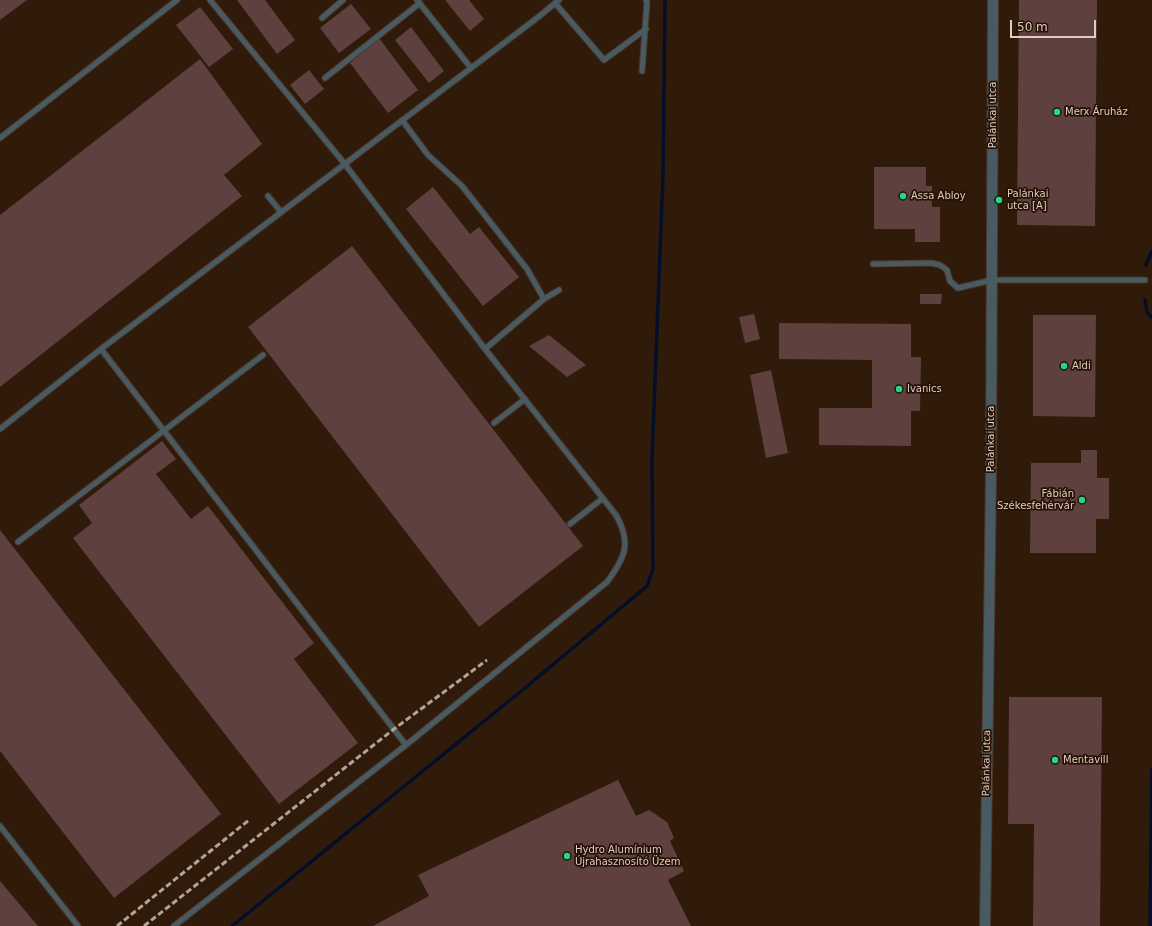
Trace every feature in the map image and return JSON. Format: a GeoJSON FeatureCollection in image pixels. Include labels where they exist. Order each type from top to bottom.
{"type":"FeatureCollection","features":[{"type":"Feature","properties":{"kind":"street","name":"Palánkai utca"},"geometry":{"type":"LineString","coordinates":[[984,926],[991,474],[993,0]]}},
{"type":"Feature","properties":{"kind":"lane"},"geometry":{"type":"LineString","coordinates":[[0,138],[177,0]]}},
{"type":"Feature","properties":{"kind":"lane"},"geometry":{"type":"LineString","coordinates":[[174,926],[406,745],[607,582],[621,562],[624,552],[625,533],[616,515],[485,349],[344,164],[210,0]]}},
{"type":"Feature","properties":{"kind":"lane"},"geometry":{"type":"LineString","coordinates":[[322,18],[343,0]]}},
{"type":"Feature","properties":{"kind":"lane"},"geometry":{"type":"LineString","coordinates":[[642,71],[647,1]]}},
{"type":"Feature","properties":{"kind":"lane"},"geometry":{"type":"LineString","coordinates":[[325,78],[418,2],[471,68]]}},
{"type":"Feature","properties":{"kind":"lane"},"geometry":{"type":"LineString","coordinates":[[0,429],[101,349],[557,2],[604,60],[646,29]]}},
{"type":"Feature","properties":{"kind":"lane"},"geometry":{"type":"LineString","coordinates":[[402,120],[428,155],[462,186],[527,270],[544,299]]}},
{"type":"Feature","properties":{"kind":"lane"},"geometry":{"type":"LineString","coordinates":[[268,196],[281,212]]}},
{"type":"Feature","properties":{"kind":"lane"},"geometry":{"type":"LineString","coordinates":[[873,264],[931,263],[940,265],[947,270],[950,281],[958,288],[992,280],[1145,280]]}},
{"type":"Feature","properties":{"kind":"lane"},"geometry":{"type":"LineString","coordinates":[[485,349],[544,299],[559,290]]}},
{"type":"Feature","properties":{"kind":"lane"},"geometry":{"type":"LineString","coordinates":[[101,349],[406,745]]}},
{"type":"Feature","properties":{"kind":"lane"},"geometry":{"type":"LineString","coordinates":[[18,542],[263,356]]}},
{"type":"Feature","properties":{"kind":"lane"},"geometry":{"type":"LineString","coordinates":[[494,423],[525,399]]}},
{"type":"Feature","properties":{"kind":"lane"},"geometry":{"type":"LineString","coordinates":[[570,524],[603,498]]}},
{"type":"Feature","properties":{"kind":"lane"},"geometry":{"type":"LineString","coordinates":[[0,826],[78,926]]}},
{"type":"Feature","properties":{"kind":"building"},"geometry":{"type":"Polygon","coordinates":[[[0,0],[27,0],[0,20],[0,0]]]}},
{"type":"Feature","properties":{"kind":"building"},"geometry":{"type":"Polygon","coordinates":[[[237,0],[265,0],[295,40],[277,54],[237,0]]]}},
{"type":"Feature","properties":{"kind":"building"},"geometry":{"type":"Polygon","coordinates":[[[445,0],[469,0],[484,19],[470,31],[445,0]]]}},
{"type":"Feature","properties":{"kind":"building","name":"Merx Áruház"},"geometry":{"type":"Polygon","coordinates":[[[1019,0],[1097,0],[1095,226],[1017,225],[1019,0]]]}},
{"type":"Feature","properties":{"kind":"building"},"geometry":{"type":"Polygon","coordinates":[[[351,4],[371,29],[339,53],[320,28],[351,4]]]}},
{"type":"Feature","properties":{"kind":"building"},"geometry":{"type":"Polygon","coordinates":[[[200,7],[233,49],[209,67],[176,25],[200,7]]]}},
{"type":"Feature","properties":{"kind":"building"},"geometry":{"type":"Polygon","coordinates":[[[411,27],[444,71],[429,83],[395,40],[411,27]]]}},
{"type":"Feature","properties":{"kind":"building"},"geometry":{"type":"Polygon","coordinates":[[[379,38],[418,90],[388,113],[350,63],[379,38]]]}},
{"type":"Feature","properties":{"kind":"building"},"geometry":{"type":"Polygon","coordinates":[[[200,59],[262,144],[224,175],[242,196],[0,387],[0,215],[200,59]]]}},
{"type":"Feature","properties":{"kind":"building"},"geometry":{"type":"Polygon","coordinates":[[[309,70],[324,89],[305,104],[290,85],[309,70]]]}},
{"type":"Feature","properties":{"kind":"building","name":"Assa Abloy"},"geometry":{"type":"Polygon","coordinates":[[[874,167],[926,167],[926,186],[932,186],[932,207],[940,207],[940,242],[915,242],[915,229],[874,229],[874,167]]]}},
{"type":"Feature","properties":{"kind":"building"},"geometry":{"type":"Polygon","coordinates":[[[433,187],[470,234],[479,227],[519,277],[483,306],[406,209],[433,187]]]}},
{"type":"Feature","properties":{"kind":"building"},"geometry":{"type":"Polygon","coordinates":[[[352,246],[583,546],[479,627],[248,327],[352,246]]]}},
{"type":"Feature","properties":{"kind":"building"},"geometry":{"type":"Polygon","coordinates":[[[920,294],[942,294],[941,304],[920,304],[920,294]]]}},
{"type":"Feature","properties":{"kind":"building"},"geometry":{"type":"Polygon","coordinates":[[[754,314],[760,339],[745,343],[739,317],[754,314]]]}},
{"type":"Feature","properties":{"kind":"building","name":"Aldi"},"geometry":{"type":"Polygon","coordinates":[[[1033,315],[1096,315],[1095,417],[1033,416],[1033,315]]]}},
{"type":"Feature","properties":{"kind":"building"},"geometry":{"type":"Polygon","coordinates":[[[779,323],[911,324],[911,357],[921,357],[920,411],[911,411],[911,446],[819,445],[819,408],[872,408],[872,360],[779,359],[779,323]]]}},
{"type":"Feature","properties":{"kind":"building"},"geometry":{"type":"Polygon","coordinates":[[[549,335],[586,365],[567,377],[529,346],[549,335]]]}},
{"type":"Feature","properties":{"kind":"building"},"geometry":{"type":"Polygon","coordinates":[[[771,370],[788,453],[766,458],[750,375],[771,370]]]}},
{"type":"Feature","properties":{"kind":"building"},"geometry":{"type":"Polygon","coordinates":[[[162,441],[176,459],[156,474],[191,519],[208,506],[314,643],[294,659],[358,743],[279,804],[73,538],[92,523],[79,505],[162,441]]]}},
{"type":"Feature","properties":{"kind":"building"},"geometry":{"type":"Polygon","coordinates":[[[1081,450],[1097,450],[1097,478],[1109,478],[1109,519],[1096,519],[1096,553],[1030,553],[1031,463],[1081,463],[1081,450]]]}},
{"type":"Feature","properties":{"kind":"building"},"geometry":{"type":"Polygon","coordinates":[[[0,530],[221,814],[114,898],[0,751],[0,530]]]}},
{"type":"Feature","properties":{"kind":"building","name":"Mentavill"},"geometry":{"type":"Polygon","coordinates":[[[1009,697],[1102,697],[1100,926],[1033,926],[1034,824],[1008,824],[1009,697]]]}},
{"type":"Feature","properties":{"kind":"building","name":"Hydro Alumínium Újrahasznosító Üzem"},"geometry":{"type":"Polygon","coordinates":[[[618,780],[636,816],[649,810],[667,822],[674,838],[670,841],[684,871],[668,880],[691,926],[373,926],[429,896],[418,875],[618,780]]]}},
{"type":"Feature","properties":{"kind":"building"},"geometry":{"type":"Polygon","coordinates":[[[0,881],[38,926],[0,926],[0,881]]]}},
{"type":"Feature","properties":{"kind":"waterway"},"geometry":{"type":"LineString","coordinates":[[232,926],[525,688],[647,586],[653,569],[652,459],[663,175],[665,0]]}},
{"type":"Feature","properties":{"kind":"waterway"},"geometry":{"type":"LineString","coordinates":[[1146,265],[1152,251]]}},
{"type":"Feature","properties":{"kind":"waterway"},"geometry":{"type":"LineString","coordinates":[[1145,300],[1147,312],[1152,318]]}},
{"type":"Feature","properties":{"kind":"waterway"},"geometry":{"type":"LineString","coordinates":[[1150,926],[1152,769]]}},
{"type":"Feature","properties":{"kind":"railway"},"geometry":{"type":"LineString","coordinates":[[144,926],[394,729],[487,660]]}},
{"type":"Feature","properties":{"kind":"railway"},"geometry":{"type":"LineString","coordinates":[[117,926],[249,820]]}},
{"type":"Feature","properties":{"kind":"place","name":"Merx Áruház"},"geometry":{"type":"Point","coordinates":[1057,112]}},
{"type":"Feature","properties":{"kind":"place","name":"Assa Abloy"},"geometry":{"type":"Point","coordinates":[903,196]}},
{"type":"Feature","properties":{"kind":"place","name":"Palánkai utca [A]"},"geometry":{"type":"Point","coordinates":[999,200]}},
{"type":"Feature","properties":{"kind":"place","name":"Aldi"},"geometry":{"type":"Point","coordinates":[1064,366]}},
{"type":"Feature","properties":{"kind":"place","name":"Ivanics"},"geometry":{"type":"Point","coordinates":[899,389]}},
{"type":"Feature","properties":{"kind":"place","name":"Fábián Székesfehérvár"},"geometry":{"type":"Point","coordinates":[1082,500]}},
{"type":"Feature","properties":{"kind":"place","name":"Mentavill"},"geometry":{"type":"Point","coordinates":[1055,760]}},
{"type":"Feature","properties":{"kind":"place","name":"Hydro Alumínium Újrahasznosító Üzem"},"geometry":{"type":"Point","coordinates":[567,856]}}]}
